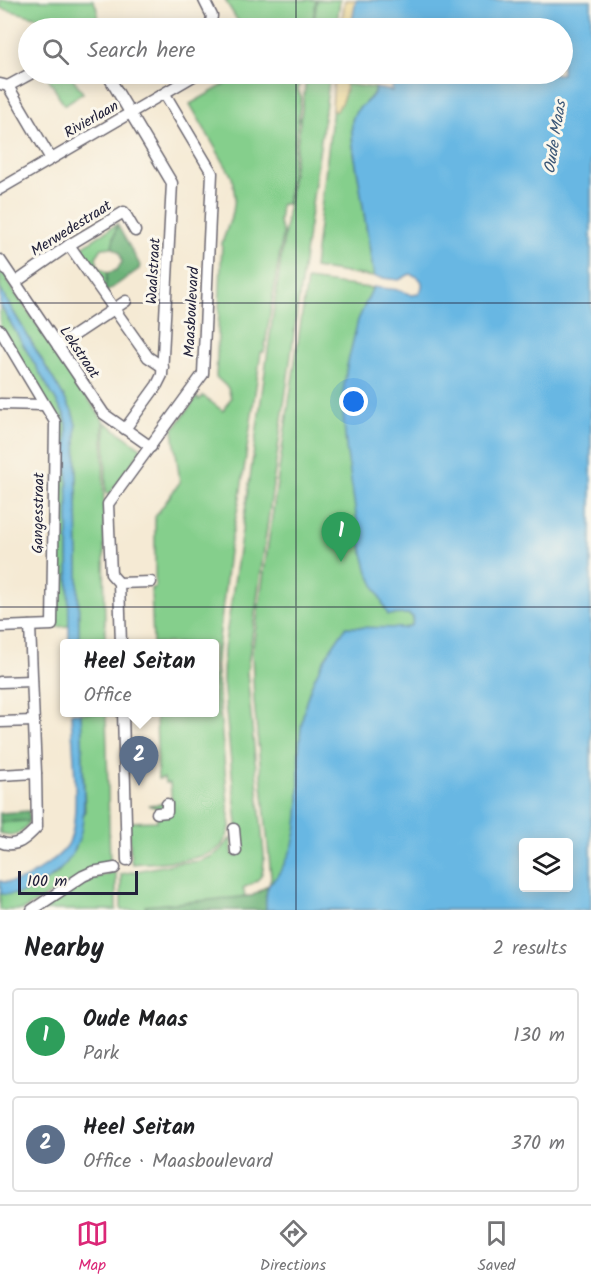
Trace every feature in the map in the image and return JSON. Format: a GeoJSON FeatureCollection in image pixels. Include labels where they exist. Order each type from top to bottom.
{"type":"FeatureCollection","features":[{"type":"Feature","properties":{"kind":"street"},"geometry":{"type":"LineString","coordinates":[[204,0],[211,13],[211,18]]}},
{"type":"Feature","properties":{"kind":"street"},"geometry":{"type":"LineString","coordinates":[[18,79],[4,85],[51,159]]}},
{"type":"Feature","properties":{"kind":"street","name":"Waalstraat"},"geometry":{"type":"LineString","coordinates":[[113,84],[172,183],[162,375],[125,429]]}},
{"type":"Feature","properties":{"kind":"street","name":"Rivierlaan"},"geometry":{"type":"LineString","coordinates":[[0,189],[181,84]]}},
{"type":"Feature","properties":{"kind":"street","name":"Maasboulevard"},"geometry":{"type":"LineString","coordinates":[[121,639],[119,583],[111,574],[108,504],[203,374],[212,173],[165,94]]}},
{"type":"Feature","properties":{"kind":"street","name":"Merwedestraat"},"geometry":{"type":"LineString","coordinates":[[16,282],[69,245],[124,212],[135,231]]}},
{"type":"Feature","properties":{"kind":"street"},"geometry":{"type":"LineString","coordinates":[[69,245],[148,357],[163,367]]}},
{"type":"Feature","properties":{"kind":"street","name":"Lekstraat"},"geometry":{"type":"LineString","coordinates":[[0,260],[104,414],[151,447]]}},
{"type":"Feature","properties":{"kind":"street"},"geometry":{"type":"LineString","coordinates":[[58,346],[126,301]]}},
{"type":"Feature","properties":{"kind":"street","name":"Gangesstraat"},"geometry":{"type":"LineString","coordinates":[[0,330],[55,422],[52,625],[30,626]]}},
{"type":"Feature","properties":{"kind":"street"},"geometry":{"type":"LineString","coordinates":[[0,404],[44,405]]}},
{"type":"Feature","properties":{"kind":"street"},"geometry":{"type":"LineString","coordinates":[[119,583],[151,582]]}},
{"type":"Feature","properties":{"kind":"street"},"geometry":{"type":"LineString","coordinates":[[0,627],[30,626],[37,827],[25,841],[8,845],[0,842]]}},
{"type":"Feature","properties":{"kind":"street"},"geometry":{"type":"LineString","coordinates":[[0,682],[32,681]]}},
{"type":"Feature","properties":{"kind":"street"},"geometry":{"type":"LineString","coordinates":[[123,717],[127,860]]}},
{"type":"Feature","properties":{"kind":"street"},"geometry":{"type":"LineString","coordinates":[[0,722],[34,721]]}},
{"type":"Feature","properties":{"kind":"street"},"geometry":{"type":"LineString","coordinates":[[0,775],[36,773]]}},
{"type":"Feature","properties":{"kind":"street"},"geometry":{"type":"LineString","coordinates":[[157,813],[167,812],[167,804]]}},
{"type":"Feature","properties":{"kind":"street"},"geometry":{"type":"LineString","coordinates":[[234,829],[236,851]]}},
{"type":"Feature","properties":{"kind":"street"},"geometry":{"type":"LineString","coordinates":[[32,910],[83,876],[115,868]]}},
{"type":"Feature","properties":{"kind":"green space"},"geometry":{"type":"Polygon","coordinates":[[[0,0],[93,0],[97,16],[96,18],[38,18],[0,8],[0,0]]]}},
{"type":"Feature","properties":{"kind":"green space"},"geometry":{"type":"Polygon","coordinates":[[[225,0],[316,0],[313,18],[236,18],[225,0]]]}},
{"type":"Feature","properties":{"kind":"green space"},"geometry":{"type":"Polygon","coordinates":[[[317,0],[340,0],[337,18],[314,18],[317,0]]]}},
{"type":"Feature","properties":{"kind":"green space"},"geometry":{"type":"Polygon","coordinates":[[[52,84],[77,84],[83,93],[64,105],[52,84]]]}},
{"type":"Feature","properties":{"kind":"green space"},"geometry":{"type":"Polygon","coordinates":[[[225,84],[299,84],[298,90],[301,97],[287,204],[281,204],[279,222],[283,233],[264,352],[261,352],[240,497],[229,551],[219,639],[153,639],[151,588],[155,588],[155,517],[180,482],[173,430],[197,397],[199,400],[203,396],[223,411],[231,398],[228,388],[216,377],[222,243],[233,212],[235,197],[232,177],[190,104],[225,84]]]}},
{"type":"Feature","properties":{"kind":"green space"},"geometry":{"type":"Polygon","coordinates":[[[306,84],[329,84],[247,672],[264,862],[258,880],[243,888],[245,896],[252,896],[269,885],[271,877],[254,701],[252,653],[307,280],[401,292],[404,296],[413,297],[419,910],[121,910],[121,874],[200,861],[222,849],[231,838],[233,856],[240,855],[223,681],[224,649],[306,84]]]}},
{"type":"Feature","properties":{"kind":"green space"},"geometry":{"type":"Polygon","coordinates":[[[336,84],[376,88],[371,97],[353,116],[352,121],[354,151],[374,277],[314,268],[336,84]]]}},
{"type":"Feature","properties":{"kind":"green space"},"geometry":{"type":"Polygon","coordinates":[[[117,224],[112,247],[102,248],[96,257],[98,267],[107,273],[105,293],[81,253],[81,248],[117,224]]]}},
{"type":"Feature","properties":{"kind":"green space"},"geometry":{"type":"Polygon","coordinates":[[[117,224],[140,265],[139,269],[105,293],[107,273],[117,270],[122,262],[120,253],[112,247],[117,224]]]}},
{"type":"Feature","properties":{"kind":"green space"},"geometry":{"type":"Polygon","coordinates":[[[0,266],[9,279],[7,281],[103,420],[105,639],[79,639],[76,425],[72,411],[0,289],[0,266]]]}},
{"type":"Feature","properties":{"kind":"green space"},"geometry":{"type":"Polygon","coordinates":[[[0,305],[62,410],[67,424],[69,626],[55,627],[58,423],[0,326],[0,305]]]}},
{"type":"Feature","properties":{"kind":"green space"},"geometry":{"type":"Polygon","coordinates":[[[105,422],[142,449],[109,495],[106,493],[105,422]]]}},
{"type":"Feature","properties":{"kind":"green space"},"geometry":{"type":"Polygon","coordinates":[[[219,701],[230,828],[221,846],[214,851],[192,858],[133,864],[129,822],[157,821],[157,808],[148,805],[172,803],[170,783],[165,783],[164,778],[158,779],[156,717],[219,717],[219,701]]]}},
{"type":"Feature","properties":{"kind":"green space"},"geometry":{"type":"Polygon","coordinates":[[[81,717],[106,717],[110,866],[50,894],[23,910],[0,910],[0,893],[34,888],[58,874],[85,811],[81,717]]]}},
{"type":"Feature","properties":{"kind":"green space"},"geometry":{"type":"Polygon","coordinates":[[[29,811],[29,821],[0,822],[0,813],[29,811]]]}},
{"type":"Feature","properties":{"kind":"green space"},"geometry":{"type":"Polygon","coordinates":[[[29,821],[21,832],[9,835],[0,833],[0,822],[29,821]]]}},
{"type":"Feature","properties":{"kind":"green space"},"geometry":{"type":"Polygon","coordinates":[[[114,872],[116,874],[116,910],[38,910],[83,883],[114,872]]]}},
{"type":"Feature","properties":{"kind":"green space"},"geometry":{"type":"Polygon","coordinates":[[[269,885],[266,910],[146,910],[145,906],[252,896],[269,885]]]}},
{"type":"Feature","properties":{"kind":"sand"},"geometry":{"type":"Polygon","coordinates":[[[345,0],[359,0],[354,18],[342,18],[345,0]]]}},
{"type":"Feature","properties":{"kind":"sand"},"geometry":{"type":"Polygon","coordinates":[[[333,84],[345,84],[344,97],[337,111],[332,111],[333,84]]]}},
{"type":"Feature","properties":{"kind":"water"},"geometry":{"type":"Polygon","coordinates":[[[356,0],[591,0],[591,910],[266,910],[268,887],[278,875],[294,841],[298,815],[299,753],[303,716],[311,686],[325,658],[346,627],[404,628],[412,625],[413,617],[408,614],[388,615],[368,572],[360,542],[346,447],[342,400],[358,320],[373,287],[399,290],[412,295],[419,294],[422,287],[420,279],[410,274],[399,280],[374,277],[354,151],[352,121],[353,116],[371,97],[376,88],[392,91],[393,84],[573,84],[573,18],[353,18],[356,0]]]}},
{"type":"Feature","properties":{"kind":"water"},"geometry":{"type":"Polygon","coordinates":[[[0,289],[72,411],[76,425],[79,639],[69,639],[67,424],[65,416],[0,305],[0,289]]]}},
{"type":"Feature","properties":{"kind":"water"},"geometry":{"type":"Polygon","coordinates":[[[71,717],[81,717],[84,805],[76,848],[58,872],[44,882],[23,892],[1,894],[0,881],[15,882],[25,878],[50,862],[67,846],[72,835],[74,820],[71,717]]]}},
{"type":"Feature","properties":{"kind":"place","name":"Oude Maas"},"geometry":{"type":"Point","coordinates":[341,562]}},
{"type":"Feature","properties":{"kind":"place","name":"Heel Seitan"},"geometry":{"type":"Point","coordinates":[139,786]}}]}
